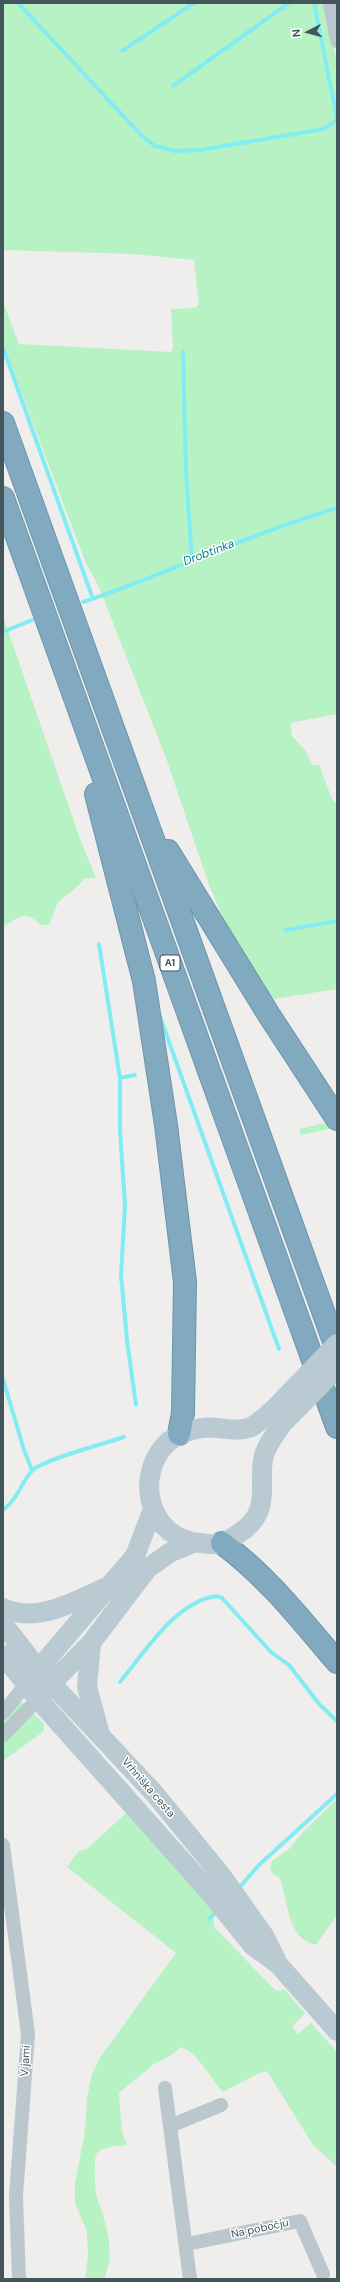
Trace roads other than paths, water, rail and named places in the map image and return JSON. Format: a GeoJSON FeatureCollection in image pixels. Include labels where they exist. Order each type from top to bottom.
{"type":"FeatureCollection","features":[{"type":"Feature","properties":{"kind":"highway","name":"A1"},"geometry":{"type":"LineString","coordinates":[[3,423],[337,1350]]}},
{"type":"Feature","properties":{"kind":"highway","name":"A1"},"geometry":{"type":"LineString","coordinates":[[3,498],[337,1427]]}},
{"type":"Feature","properties":{"kind":"highway"},"geometry":{"type":"LineString","coordinates":[[60,658],[144,981],[166,1125],[185,1282],[183,1413],[179,1434]]}},
{"type":"Feature","properties":{"kind":"highway"},"geometry":{"type":"LineString","coordinates":[[137,796],[196,899],[337,1119]]}},
{"type":"Feature","properties":{"kind":"highway"},"geometry":{"type":"LineString","coordinates":[[222,1543],[244,1559],[288,1605],[337,1662]]}},
{"type":"Feature","properties":{"kind":"main road"},"geometry":{"type":"LineString","coordinates":[[45,1676],[90,1643],[148,1568],[171,1552],[193,1543],[222,1543],[246,1528],[258,1512],[263,1493],[264,1456],[279,1415],[337,1344]]}},
{"type":"Feature","properties":{"kind":"main road"},"geometry":{"type":"LineString","coordinates":[[193,1543],[176,1536],[162,1524],[153,1509],[148,1492],[149,1475],[153,1464],[165,1444],[179,1434],[199,1429],[216,1428],[233,1430],[252,1426],[279,1415],[337,1368]]}},
{"type":"Feature","properties":{"kind":"main road"},"geometry":{"type":"LineString","coordinates":[[32,1691],[45,1676],[109,1587],[135,1556],[153,1509]]}},
{"type":"Feature","properties":{"kind":"main road"},"geometry":{"type":"LineString","coordinates":[[3,1608],[9,1611],[39,1613],[60,1608],[109,1587]]}},
{"type":"Feature","properties":{"kind":"main road","name":"Vrhniška cesta"},"geometry":{"type":"LineString","coordinates":[[3,1624],[45,1676],[100,1733],[154,1793],[222,1875],[247,1927]]}},
{"type":"Feature","properties":{"kind":"main road"},"geometry":{"type":"LineString","coordinates":[[90,1643],[87,1687],[100,1733]]}},
{"type":"Feature","properties":{"kind":"main road","name":"Vrhniška cesta"},"geometry":{"type":"LineString","coordinates":[[3,1655],[32,1691],[207,1889],[247,1927],[265,1937],[278,1964],[337,2031]]}},
{"type":"Feature","properties":{"kind":"street"},"geometry":{"type":"LineString","coordinates":[[330,3],[337,41]]}},
{"type":"Feature","properties":{"kind":"street"},"geometry":{"type":"LineString","coordinates":[[3,1713],[32,1691]]}},
{"type":"Feature","properties":{"kind":"street"},"geometry":{"type":"LineString","coordinates":[[3,1735],[32,1691]]}},
{"type":"Feature","properties":{"kind":"street","name":"V jami"},"geometry":{"type":"LineString","coordinates":[[3,1845],[28,2034],[16,2196],[19,2279]]}},
{"type":"Feature","properties":{"kind":"street"},"geometry":{"type":"LineString","coordinates":[[165,2088],[187,2244],[190,2279]]}},
{"type":"Feature","properties":{"kind":"street"},"geometry":{"type":"LineString","coordinates":[[170,2126],[221,2105]]}},
{"type":"Feature","properties":{"kind":"street","name":"Na pobočju"},"geometry":{"type":"LineString","coordinates":[[187,2244],[300,2221],[323,2274]]}},
{"type":"Feature","properties":{"kind":"waterway"},"geometry":{"type":"LineString","coordinates":[[18,3],[141,135],[155,146],[175,151],[200,150],[324,129],[337,120]]}},
{"type":"Feature","properties":{"kind":"waterway"},"geometry":{"type":"LineString","coordinates":[[122,51],[194,3]]}},
{"type":"Feature","properties":{"kind":"waterway"},"geometry":{"type":"LineString","coordinates":[[173,86],[289,3]]}},
{"type":"Feature","properties":{"kind":"waterway"},"geometry":{"type":"LineString","coordinates":[[314,3],[337,118]]}},
{"type":"Feature","properties":{"kind":"waterway"},"geometry":{"type":"LineString","coordinates":[[3,348],[93,599]]}},
{"type":"Feature","properties":{"kind":"waterway"},"geometry":{"type":"LineString","coordinates":[[183,351],[186,473],[192,561]]}},
{"type":"Feature","properties":{"kind":"waterway","name":"Drobtinka"},"geometry":{"type":"LineString","coordinates":[[83,602],[305,518],[337,508]]}},
{"type":"Feature","properties":{"kind":"waterway","name":"Drobtinka"},"geometry":{"type":"LineString","coordinates":[[3,632],[32,620]]}},
{"type":"Feature","properties":{"kind":"waterway"},"geometry":{"type":"LineString","coordinates":[[286,930],[337,921]]}},
{"type":"Feature","properties":{"kind":"waterway"},"geometry":{"type":"LineString","coordinates":[[99,944],[120,1078]]}},
{"type":"Feature","properties":{"kind":"waterway"},"geometry":{"type":"LineString","coordinates":[[159,1014],[279,1349]]}},
{"type":"Feature","properties":{"kind":"waterway"},"geometry":{"type":"LineString","coordinates":[[135,1075],[120,1078],[120,1130],[125,1206],[121,1275],[127,1340],[136,1405]]}},
{"type":"Feature","properties":{"kind":"waterway"},"geometry":{"type":"LineString","coordinates":[[3,1379],[24,1450],[32,1470]]}},
{"type":"Feature","properties":{"kind":"waterway"},"geometry":{"type":"LineString","coordinates":[[3,1510],[17,1495],[32,1471],[38,1467],[75,1452],[124,1437]]}},
{"type":"Feature","properties":{"kind":"waterway"},"geometry":{"type":"LineString","coordinates":[[120,1682],[151,1643],[175,1617],[188,1607],[202,1600],[217,1596],[222,1598],[271,1652],[289,1665],[320,1705],[337,1721]]}},
{"type":"Feature","properties":{"kind":"waterway"},"geometry":{"type":"LineString","coordinates":[[238,1889],[259,1865],[337,1794]]}},
{"type":"Feature","properties":{"kind":"waterway"},"geometry":{"type":"LineString","coordinates":[[209,1919],[218,1910]]}}]}
